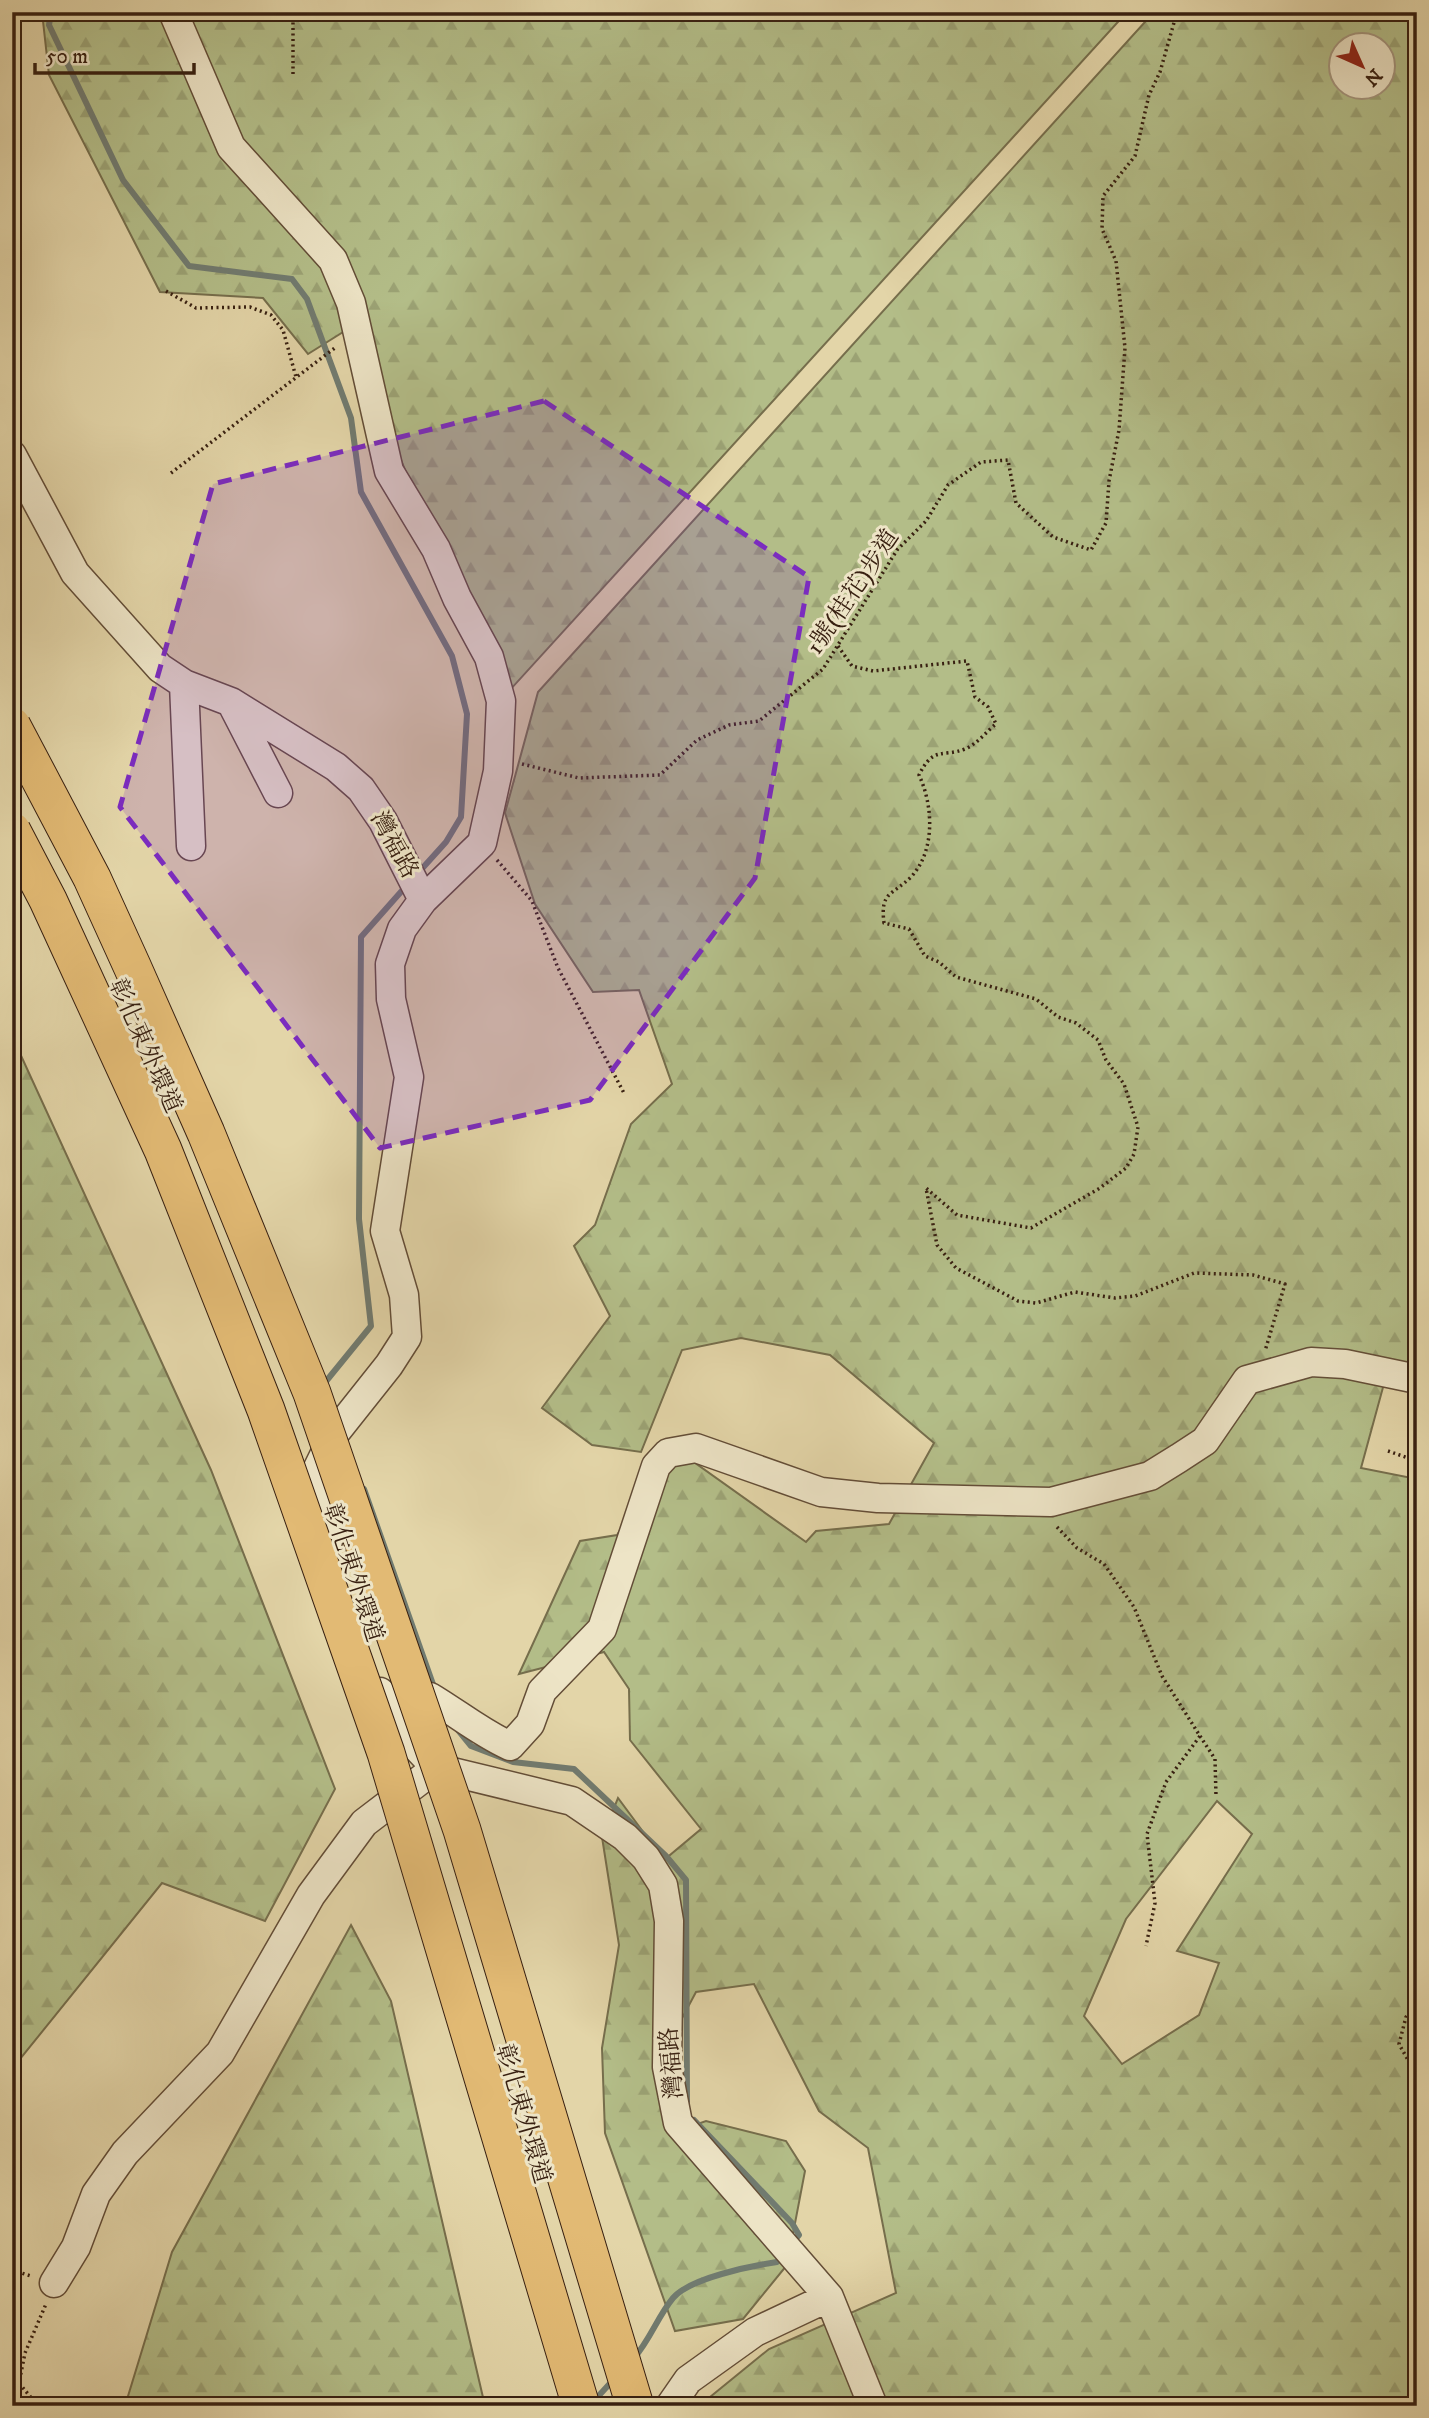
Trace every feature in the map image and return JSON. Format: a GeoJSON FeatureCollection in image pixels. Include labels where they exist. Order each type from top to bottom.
{"type":"FeatureCollection","features":[{"type":"Feature","properties":{"kind":"main road"},"geometry":{"type":"LineString","coordinates":[[12,726],[115,928],[206,1133],[312,1393],[462,1830],[635,2406]]}},
{"type":"Feature","properties":{"kind":"main road","name":"彰化東外環道"},"geometry":{"type":"LineString","coordinates":[[12,772],[114,975],[189,1142],[320,1474],[437,1824],[609,2406]]}},
{"type":"Feature","properties":{"kind":"main road","name":"彰化東外環道"},"geometry":{"type":"LineString","coordinates":[[12,831],[89,986],[163,1150],[266,1410],[386,1753],[581,2406]]}},
{"type":"Feature","properties":{"kind":"main road"},"geometry":{"type":"LineString","coordinates":[[12,881],[69,997],[145,1165],[248,1419],[394,1853],[557,2406]]}},
{"type":"Feature","properties":{"kind":"street"},"geometry":{"type":"LineString","coordinates":[[173,12],[231,147],[333,260],[351,303],[389,471],[436,548],[457,598],[489,657],[501,701],[496,754],[498,771],[482,843],[423,900]]}},
{"type":"Feature","properties":{"kind":"street","name":"灣福路"},"geometry":{"type":"LineString","coordinates":[[12,455],[75,573],[160,668],[184,684],[231,702],[336,767],[361,789],[383,821],[423,900],[402,929],[390,964],[391,999],[409,1077],[385,1231],[404,1295],[407,1337],[389,1366],[354,1407],[324,1451],[315,1474],[321,1518],[390,1719],[436,1768],[572,1801],[625,1837],[646,1858],[663,1885],[669,1921],[667,2067],[678,2123],[829,2297],[873,2406]]}},
{"type":"Feature","properties":{"kind":"street"},"geometry":{"type":"LineString","coordinates":[[184,684],[191,846]]}},
{"type":"Feature","properties":{"kind":"street"},"geometry":{"type":"LineString","coordinates":[[231,702],[278,793]]}},
{"type":"Feature","properties":{"kind":"street"},"geometry":{"type":"LineString","coordinates":[[408,1704],[430,1697],[461,1715],[484,1734],[510,1745],[530,1724],[542,1691],[602,1629],[656,1466],[668,1453],[696,1448],[821,1492],[878,1498],[1051,1502],[1150,1476],[1205,1441],[1247,1380],[1263,1378],[1287,1367],[1311,1362],[1345,1364],[1417,1378]]}},
{"type":"Feature","properties":{"kind":"street","name":"灣福路"},"geometry":{"type":"LineString","coordinates":[[354,1407],[328,1460],[330,1476],[408,1704],[436,1768]]}},
{"type":"Feature","properties":{"kind":"street"},"geometry":{"type":"LineString","coordinates":[[54,2283],[76,2247],[96,2194],[125,2153],[220,2053],[312,1895],[364,1824],[436,1768]]}},
{"type":"Feature","properties":{"kind":"street"},"geometry":{"type":"LineString","coordinates":[[670,2406],[688,2380],[755,2332],[829,2297]]}},
{"type":"Feature","properties":{"kind":"path"},"geometry":{"type":"LineString","coordinates":[[293,12],[293,74]]}},
{"type":"Feature","properties":{"kind":"path","name":"1號(桂花)步道"},"geometry":{"type":"LineString","coordinates":[[496,754],[579,778],[660,775],[697,740],[729,726],[759,722],[823,669],[897,550],[926,521],[948,485],[981,462],[1008,460],[1016,503],[1054,537],[1091,550],[1107,523],[1108,481],[1119,430],[1125,348],[1116,261],[1102,229],[1103,197],[1135,156],[1149,95],[1160,72],[1177,12]]}},
{"type":"Feature","properties":{"kind":"path"},"geometry":{"type":"LineString","coordinates":[[166,291],[196,308],[250,307],[271,315],[283,330],[296,377]]}},
{"type":"Feature","properties":{"kind":"path"},"geometry":{"type":"LineString","coordinates":[[171,473],[357,331]]}},
{"type":"Feature","properties":{"kind":"path"},"geometry":{"type":"LineString","coordinates":[[838,646],[852,666],[873,671],[967,661],[975,698],[988,707],[996,724],[966,749],[944,751],[926,761],[919,775],[927,793],[931,817],[927,841],[920,863],[911,877],[887,893],[882,909],[884,923],[909,929],[925,956],[939,962],[956,977],[1036,999],[1058,1017],[1076,1023],[1098,1040],[1106,1060],[1124,1084],[1138,1127],[1134,1154],[1126,1168],[1100,1188],[1031,1228],[957,1215],[926,1188],[937,1245],[956,1268],[1018,1301],[1036,1303],[1075,1292],[1115,1298],[1135,1296],[1194,1273],[1272,1278],[1285,1284],[1267,1339],[1263,1378]]}},
{"type":"Feature","properties":{"kind":"path"},"geometry":{"type":"LineString","coordinates":[[482,843],[533,901],[558,968],[625,1095]]}},
{"type":"Feature","properties":{"kind":"path"},"geometry":{"type":"LineString","coordinates":[[1388,1451],[1417,1461]]}},
{"type":"Feature","properties":{"kind":"path"},"geometry":{"type":"LineString","coordinates":[[1051,1502],[1053,1524],[1077,1548],[1104,1564],[1134,1607],[1162,1676],[1215,1759],[1216,1796]]}},
{"type":"Feature","properties":{"kind":"path"},"geometry":{"type":"LineString","coordinates":[[1146,1946],[1155,1903],[1147,1834],[1166,1782],[1200,1736]]}},
{"type":"Feature","properties":{"kind":"path"},"geometry":{"type":"LineString","coordinates":[[1417,2003],[1406,2017],[1399,2044],[1417,2076]]}},
{"type":"Feature","properties":{"kind":"path"},"geometry":{"type":"LineString","coordinates":[[38,2406],[19,2383],[25,2354],[54,2283]]}},
{"type":"Feature","properties":{"kind":"highlighted area"},"geometry":{"type":"Polygon","coordinates":[[[544,401],[809,577],[755,878],[590,1100],[380,1148],[120,807],[213,484],[544,401]]]}},
{"type":"Feature","properties":{"kind":"green space"},"geometry":{"type":"Polygon","coordinates":[[[42,12],[1127,12],[499,702],[348,329],[308,354],[263,298],[160,292],[49,75],[42,12]]]}},
{"type":"Feature","properties":{"kind":"green space"},"geometry":{"type":"Polygon","coordinates":[[[1154,12],[1417,12],[1417,1381],[1388,1369],[1361,1468],[1417,1479],[1417,2406],[699,2406],[769,2349],[896,2293],[868,2148],[819,2111],[754,1984],[696,1992],[655,2069],[669,2134],[706,2121],[786,2141],[805,2171],[787,2265],[743,2319],[675,2331],[605,2133],[602,2048],[619,1945],[602,1837],[618,1798],[664,1860],[701,1829],[630,1740],[629,1689],[604,1652],[519,1674],[580,1541],[617,1535],[674,1448],[806,1542],[816,1531],[889,1524],[934,1443],[830,1355],[741,1338],[682,1350],[641,1452],[592,1445],[542,1408],[610,1316],[574,1246],[595,1225],[631,1124],[672,1084],[639,990],[593,992],[535,904],[505,813],[538,692],[1154,12]],[[1217,1801],[1126,1919],[1084,2016],[1122,2064],[1199,2015],[1219,1963],[1177,1951],[1252,1834],[1217,1801]]]}},
{"type":"Feature","properties":{"kind":"green space"},"geometry":{"type":"Polygon","coordinates":[[[12,1036],[211,1470],[335,1789],[265,1921],[162,1883],[12,2069],[12,1036]]]}},
{"type":"Feature","properties":{"kind":"green space"},"geometry":{"type":"Polygon","coordinates":[[[351,1925],[391,2001],[485,2406],[125,2406],[172,2252],[351,1925]]]}},
{"type":"Feature","properties":{"kind":"waterway"},"geometry":{"type":"LineString","coordinates":[[51,12],[49,25],[123,180],[189,266],[292,279],[307,299],[351,418],[361,492],[452,656],[467,714],[461,817],[446,842],[419,872]]}},
{"type":"Feature","properties":{"kind":"waterway"},"geometry":{"type":"LineString","coordinates":[[323,1385],[371,1326],[359,1219],[361,937],[407,885]]}},
{"type":"Feature","properties":{"kind":"waterway"},"geometry":{"type":"LineString","coordinates":[[364,1489],[435,1690]]}},
{"type":"Feature","properties":{"kind":"waterway"},"geometry":{"type":"LineString","coordinates":[[458,1730],[471,1746],[513,1762],[574,1769],[666,1856],[686,1880],[687,2102]]}},
{"type":"Feature","properties":{"kind":"waterway"},"geometry":{"type":"LineString","coordinates":[[694,2120],[792,2223],[799,2235],[791,2244]]}},
{"type":"Feature","properties":{"kind":"waterway"},"geometry":{"type":"LineString","coordinates":[[634,2358],[668,2305],[681,2291],[722,2274],[777,2262],[782,2255]]}},
{"type":"Feature","properties":{"kind":"waterway"},"geometry":{"type":"LineString","coordinates":[[593,2402],[614,2379]]}}]}
